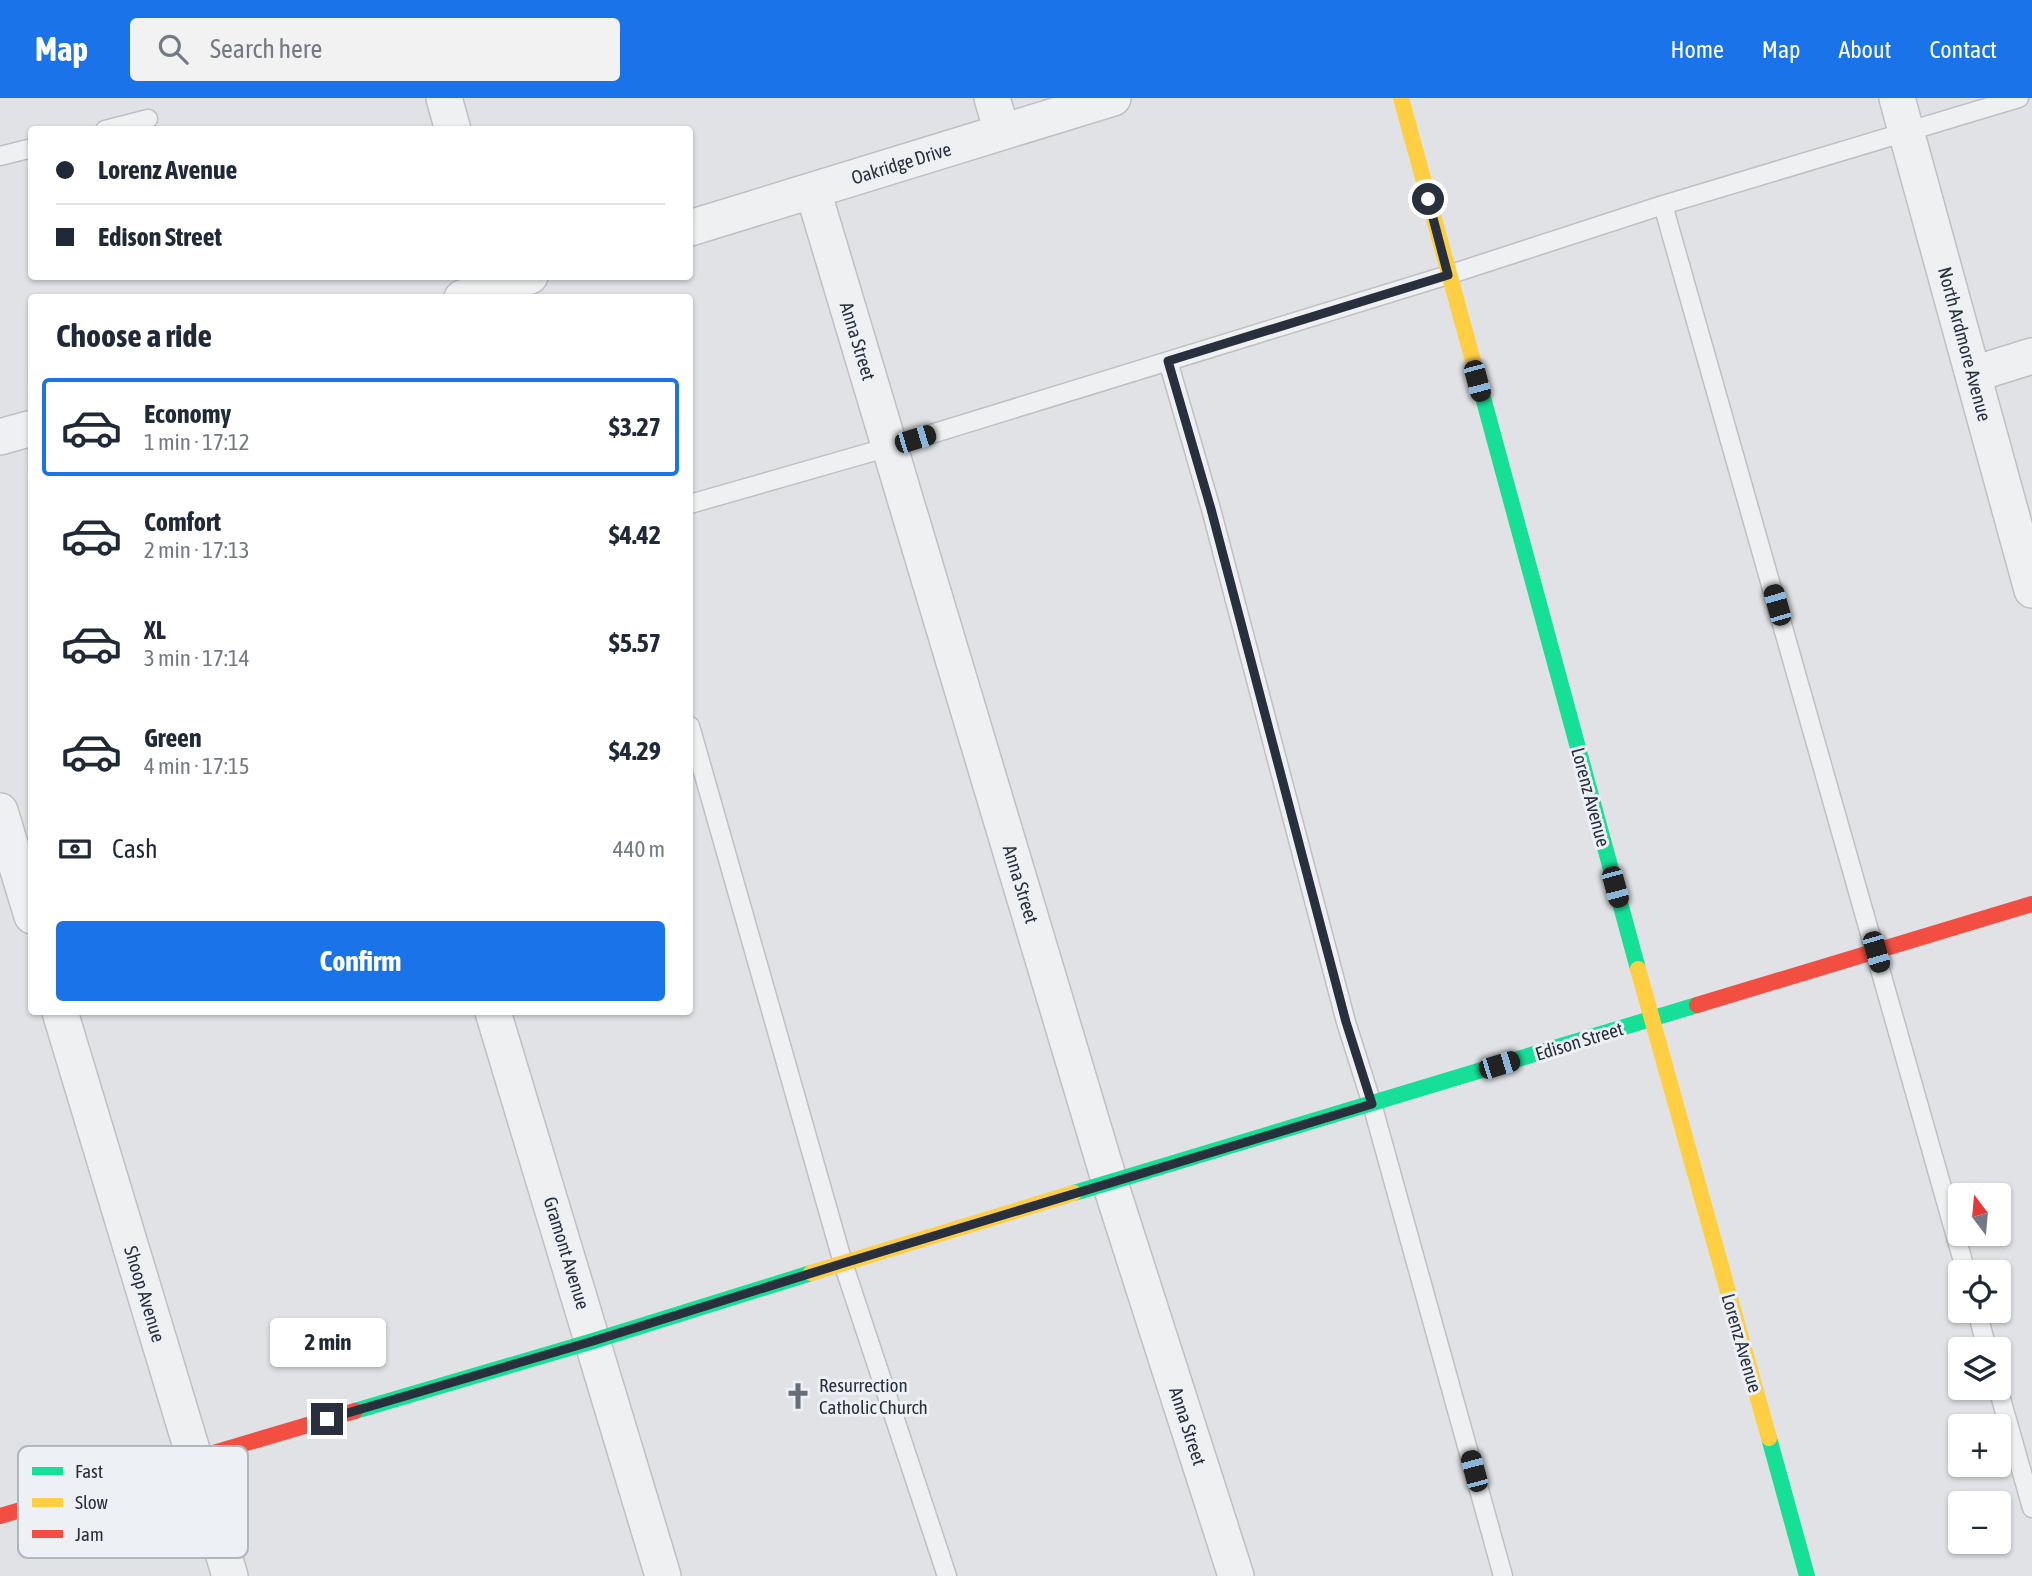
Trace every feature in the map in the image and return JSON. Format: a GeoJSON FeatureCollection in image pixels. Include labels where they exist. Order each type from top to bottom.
{"type":"FeatureCollection","features":[{"type":"Feature","properties":{"kind":"street"},"geometry":{"type":"LineString","coordinates":[[444,98],[452,126]]}},
{"type":"Feature","properties":{"kind":"street"},"geometry":{"type":"LineString","coordinates":[[992,98],[1002,132]]}},
{"type":"Feature","properties":{"kind":"street","name":"Oakridge Drive"},"geometry":{"type":"LineString","coordinates":[[693,227],[1113,98]]}},
{"type":"Feature","properties":{"kind":"street","name":"Lorenz Avenue"},"geometry":{"type":"LineString","coordinates":[[1401,98],[1807,1576]]}},
{"type":"Feature","properties":{"kind":"street","name":"North Ardmore Avenue"},"geometry":{"type":"LineString","coordinates":[[1897,98],[2032,590]]}},
{"type":"Feature","properties":{"kind":"street","name":"Anna Street"},"geometry":{"type":"LineString","coordinates":[[813,191],[1110,1183],[1236,1576]]}},
{"type":"Feature","properties":{"kind":"street"},"geometry":{"type":"LineString","coordinates":[[470,294],[496,281]]}},
{"type":"Feature","properties":{"kind":"street"},"geometry":{"type":"LineString","coordinates":[[1974,374],[2032,356]]}},
{"type":"Feature","properties":{"kind":"street"},"geometry":{"type":"LineString","coordinates":[[0,811],[28,903]]}},
{"type":"Feature","properties":{"kind":"street","name":"Edison Street"},"geometry":{"type":"LineString","coordinates":[[235,1446],[593,1341],[2032,904]]}},
{"type":"Feature","properties":{"kind":"street","name":"Shoop Avenue"},"geometry":{"type":"LineString","coordinates":[[61,1015],[190,1446]]}},
{"type":"Feature","properties":{"kind":"street","name":"Gramont Avenue"},"geometry":{"type":"LineString","coordinates":[[494,1015],[663,1576]]}},
{"type":"Feature","properties":{"kind":"street","name":"Edison Street"},"geometry":{"type":"LineString","coordinates":[[0,1516],[18,1511]]}},
{"type":"Feature","properties":{"kind":"street","name":"Shoop Avenue"},"geometry":{"type":"LineString","coordinates":[[225,1558],[230,1576]]}},
{"type":"Feature","properties":{"kind":"lane"},"geometry":{"type":"LineString","coordinates":[[693,503],[889,447],[1448,275],[1663,205],[2019,98]]}},
{"type":"Feature","properties":{"kind":"lane"},"geometry":{"type":"LineString","coordinates":[[121,126],[148,119]]}},
{"type":"Feature","properties":{"kind":"lane"},"geometry":{"type":"LineString","coordinates":[[0,156],[28,149]]}},
{"type":"Feature","properties":{"kind":"lane"},"geometry":{"type":"LineString","coordinates":[[1663,205],[1963,1260]]}},
{"type":"Feature","properties":{"kind":"lane"},"geometry":{"type":"LineString","coordinates":[[1168,361],[1215,523],[1346,1022],[1372,1104],[1503,1576]]}},
{"type":"Feature","properties":{"kind":"lane"},"geometry":{"type":"LineString","coordinates":[[693,736],[844,1263],[947,1576]]}},
{"type":"Feature","properties":{"kind":"lane"},"geometry":{"type":"LineString","coordinates":[[2001,1400],[2032,1508]]}},
{"type":"Feature","properties":{"kind":"traffic: fast"},"geometry":{"type":"LineString","coordinates":[[1481,390],[1638,969]]}},
{"type":"Feature","properties":{"kind":"traffic: fast"},"geometry":{"type":"LineString","coordinates":[[1074,1193],[1697,1005]]}},
{"type":"Feature","properties":{"kind":"traffic: fast"},"geometry":{"type":"LineString","coordinates":[[355,1411],[811,1273]]}},
{"type":"Feature","properties":{"kind":"traffic: fast"},"geometry":{"type":"LineString","coordinates":[[1769,1438],[1807,1576]]}},
{"type":"Feature","properties":{"kind":"traffic: slow"},"geometry":{"type":"LineString","coordinates":[[1401,98],[1481,390]]}},
{"type":"Feature","properties":{"kind":"traffic: slow"},"geometry":{"type":"LineString","coordinates":[[1638,969],[1769,1438]]}},
{"type":"Feature","properties":{"kind":"traffic: slow"},"geometry":{"type":"LineString","coordinates":[[811,1273],[1074,1193]]}},
{"type":"Feature","properties":{"kind":"traffic: jam"},"geometry":{"type":"LineString","coordinates":[[1697,1005],[2032,904]]}},
{"type":"Feature","properties":{"kind":"traffic: jam"},"geometry":{"type":"LineString","coordinates":[[237,1446],[355,1411]]}},
{"type":"Feature","properties":{"kind":"traffic: jam"},"geometry":{"type":"LineString","coordinates":[[0,1516],[18,1511]]}},
{"type":"Feature","properties":{"kind":"place","name":"Resurrection Catholic Church"},"geometry":{"type":"Point","coordinates":[798,1396]}},
{"type":"Feature","properties":{"kind":"route"},"geometry":{"type":"LineString","coordinates":[[327,1419],[1372,1104],[1346,1022],[1211,509],[1168,361],[1448,275],[1428,199]]}}]}
